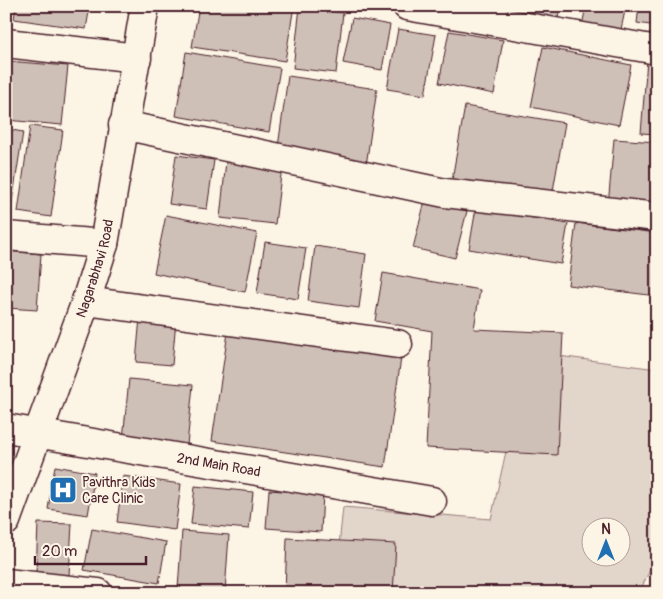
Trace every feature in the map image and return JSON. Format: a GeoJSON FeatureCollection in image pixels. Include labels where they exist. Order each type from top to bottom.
{"type":"FeatureCollection","features":[{"type":"Feature","properties":{"kind":"street","name":"Nagarabhavi Road"},"geometry":{"type":"LineString","coordinates":[[6,521],[86,301],[104,244],[145,6]]}},
{"type":"Feature","properties":{"kind":"street"},"geometry":{"type":"LineString","coordinates":[[408,6],[657,50]]}},
{"type":"Feature","properties":{"kind":"street"},"geometry":{"type":"LineString","coordinates":[[6,43],[137,58]]}},
{"type":"Feature","properties":{"kind":"street"},"geometry":{"type":"LineString","coordinates":[[123,125],[445,192],[657,217]]}},
{"type":"Feature","properties":{"kind":"street"},"geometry":{"type":"LineString","coordinates":[[6,236],[104,244]]}},
{"type":"Feature","properties":{"kind":"street"},"geometry":{"type":"LineString","coordinates":[[86,301],[398,344]]}},
{"type":"Feature","properties":{"kind":"street","name":"2nd Main Road"},"geometry":{"type":"LineString","coordinates":[[6,428],[432,501]]}},
{"type":"Feature","properties":{"kind":"street"},"geometry":{"type":"LineString","coordinates":[[6,583],[98,593]]}},
{"type":"Feature","properties":{"kind":"shaded area"},"geometry":{"type":"Polygon","coordinates":[[[528,352],[657,369],[657,555],[639,593],[334,593],[343,507],[491,519],[528,352]]]}},
{"type":"Feature","properties":{"kind":"building"},"geometry":{"type":"Polygon","coordinates":[[[16,6],[90,6],[86,29],[14,19],[16,6]]]}},
{"type":"Feature","properties":{"kind":"building"},"geometry":{"type":"Polygon","coordinates":[[[199,6],[294,6],[285,61],[192,47],[199,6]]]}},
{"type":"Feature","properties":{"kind":"building"},"geometry":{"type":"Polygon","coordinates":[[[513,6],[560,6],[557,25],[511,18],[513,6]]]}},
{"type":"Feature","properties":{"kind":"building"},"geometry":{"type":"Polygon","coordinates":[[[586,6],[626,6],[620,34],[582,26],[586,6]]]}},
{"type":"Feature","properties":{"kind":"building"},"geometry":{"type":"Polygon","coordinates":[[[639,6],[657,6],[657,26],[637,23],[639,6]]]}},
{"type":"Feature","properties":{"kind":"building"},"geometry":{"type":"Polygon","coordinates":[[[300,7],[343,13],[336,73],[293,68],[300,7]]]}},
{"type":"Feature","properties":{"kind":"building"},"geometry":{"type":"Polygon","coordinates":[[[352,18],[390,25],[382,70],[343,63],[352,18]]]}},
{"type":"Feature","properties":{"kind":"building"},"geometry":{"type":"Polygon","coordinates":[[[398,29],[436,35],[425,95],[387,89],[398,29]]]}},
{"type":"Feature","properties":{"kind":"building"},"geometry":{"type":"Polygon","coordinates":[[[449,31],[503,40],[494,94],[439,83],[449,31]]]}},
{"type":"Feature","properties":{"kind":"building"},"geometry":{"type":"Polygon","coordinates":[[[543,47],[631,65],[619,125],[531,107],[543,47]]]}},
{"type":"Feature","properties":{"kind":"building"},"geometry":{"type":"Polygon","coordinates":[[[186,52],[280,68],[269,132],[176,116],[186,52]]]}},
{"type":"Feature","properties":{"kind":"building"},"geometry":{"type":"Polygon","coordinates":[[[647,60],[657,61],[657,134],[641,133],[647,60]]]}},
{"type":"Feature","properties":{"kind":"building"},"geometry":{"type":"Polygon","coordinates":[[[6,61],[68,66],[62,125],[6,120],[6,61]]]}},
{"type":"Feature","properties":{"kind":"building"},"geometry":{"type":"Polygon","coordinates":[[[288,76],[377,89],[366,166],[277,154],[288,76]]]}},
{"type":"Feature","properties":{"kind":"building"},"geometry":{"type":"Polygon","coordinates":[[[465,106],[565,123],[551,202],[451,185],[465,106]]]}},
{"type":"Feature","properties":{"kind":"building"},"geometry":{"type":"Polygon","coordinates":[[[30,126],[63,130],[51,217],[18,212],[30,126]]]}},
{"type":"Feature","properties":{"kind":"building"},"geometry":{"type":"Polygon","coordinates":[[[6,129],[23,132],[11,209],[6,208],[6,129]]]}},
{"type":"Feature","properties":{"kind":"building"},"geometry":{"type":"Polygon","coordinates":[[[614,139],[657,142],[657,210],[608,206],[614,139]]]}},
{"type":"Feature","properties":{"kind":"building"},"geometry":{"type":"Polygon","coordinates":[[[176,155],[214,160],[207,209],[169,204],[176,155]]]}},
{"type":"Feature","properties":{"kind":"building"},"geometry":{"type":"Polygon","coordinates":[[[226,161],[282,167],[275,224],[220,218],[226,161]]]}},
{"type":"Feature","properties":{"kind":"building"},"geometry":{"type":"Polygon","coordinates":[[[425,201],[467,211],[455,258],[413,248],[425,201]]]}},
{"type":"Feature","properties":{"kind":"building"},"geometry":{"type":"Polygon","coordinates":[[[476,208],[568,224],[561,264],[469,249],[476,208]]]}},
{"type":"Feature","properties":{"kind":"building"},"geometry":{"type":"Polygon","coordinates":[[[166,215],[257,233],[245,292],[154,273],[166,215]]]}},
{"type":"Feature","properties":{"kind":"building"},"geometry":{"type":"Polygon","coordinates":[[[576,223],[657,233],[657,296],[568,285],[576,223]]]}},
{"type":"Feature","properties":{"kind":"building"},"geometry":{"type":"Polygon","coordinates":[[[265,242],[306,248],[298,299],[257,293],[265,242]]]}},
{"type":"Feature","properties":{"kind":"building"},"geometry":{"type":"Polygon","coordinates":[[[315,246],[366,254],[359,308],[308,301],[315,246]]]}},
{"type":"Feature","properties":{"kind":"building"},"geometry":{"type":"Polygon","coordinates":[[[6,251],[41,254],[37,310],[6,308],[6,251]]]}},
{"type":"Feature","properties":{"kind":"building"},"geometry":{"type":"Polygon","coordinates":[[[383,273],[480,290],[474,329],[563,333],[557,455],[426,448],[432,331],[375,321],[383,273]]]}},
{"type":"Feature","properties":{"kind":"building"},"geometry":{"type":"Polygon","coordinates":[[[140,317],[176,320],[172,365],[136,362],[140,317]]]}},
{"type":"Feature","properties":{"kind":"building"},"geometry":{"type":"Polygon","coordinates":[[[228,332],[401,358],[385,467],[212,441],[228,332]]]}},
{"type":"Feature","properties":{"kind":"building"},"geometry":{"type":"Polygon","coordinates":[[[129,379],[193,385],[187,445],[123,439],[129,379]]]}},
{"type":"Feature","properties":{"kind":"building"},"geometry":{"type":"Polygon","coordinates":[[[55,466],[95,473],[88,515],[48,509],[55,466]]]}},
{"type":"Feature","properties":{"kind":"building"},"geometry":{"type":"Polygon","coordinates":[[[123,476],[181,484],[175,530],[117,522],[123,476]]]}},
{"type":"Feature","properties":{"kind":"building"},"geometry":{"type":"Polygon","coordinates":[[[195,486],[253,492],[249,529],[191,524],[195,486]]]}},
{"type":"Feature","properties":{"kind":"building"},"geometry":{"type":"Polygon","coordinates":[[[269,490],[323,494],[321,532],[266,528],[269,490]]]}},
{"type":"Feature","properties":{"kind":"building"},"geometry":{"type":"Polygon","coordinates":[[[38,523],[72,524],[69,575],[36,573],[38,523]]]}},
{"type":"Feature","properties":{"kind":"building"},"geometry":{"type":"Polygon","coordinates":[[[92,529],[166,542],[159,583],[84,570],[92,529]]]}},
{"type":"Feature","properties":{"kind":"building"},"geometry":{"type":"Polygon","coordinates":[[[182,531],[229,535],[225,592],[178,589],[182,531]]]}},
{"type":"Feature","properties":{"kind":"building"},"geometry":{"type":"Polygon","coordinates":[[[287,538],[396,544],[393,593],[285,593],[287,538]]]}},
{"type":"Feature","properties":{"kind":"place","name":"Pavithra Kids Care Clinic"},"geometry":{"type":"Point","coordinates":[63,490]}}]}
